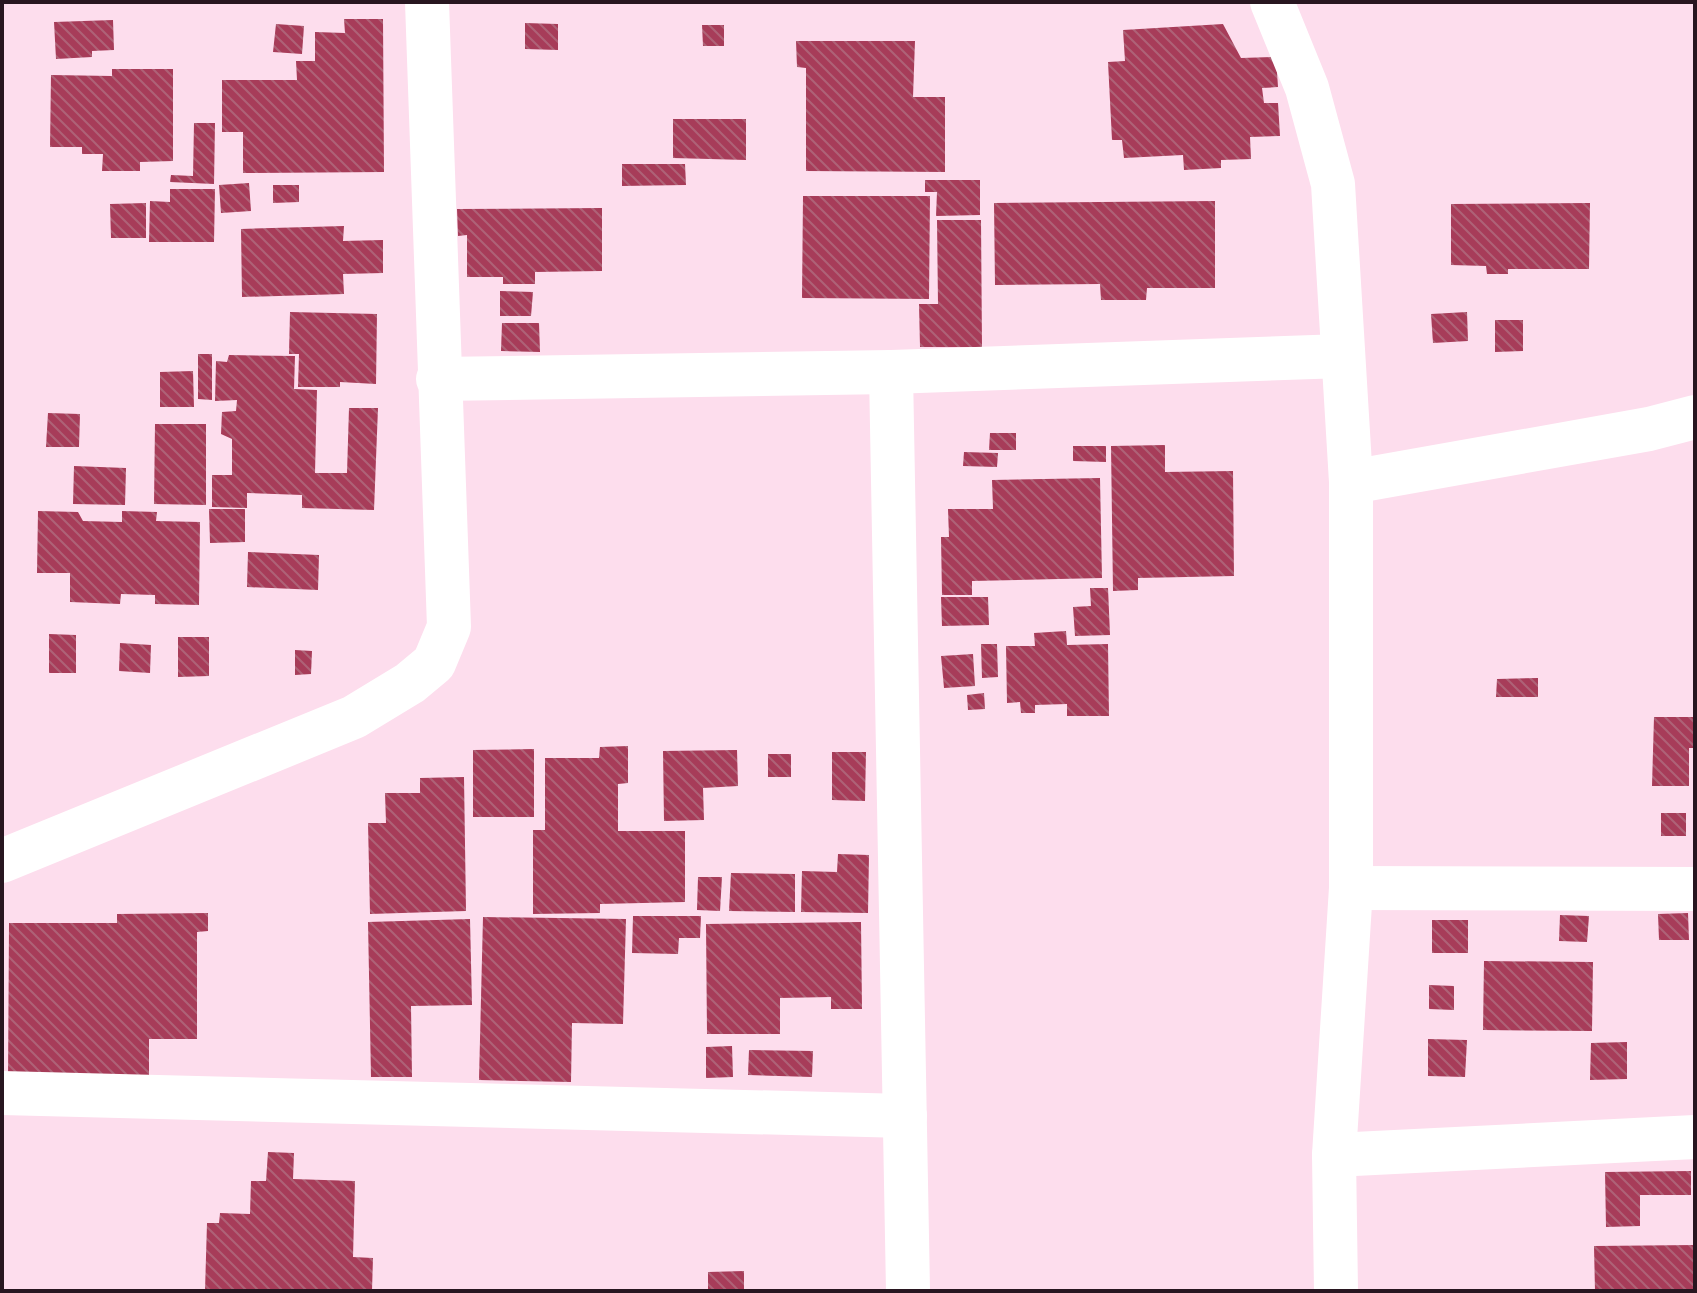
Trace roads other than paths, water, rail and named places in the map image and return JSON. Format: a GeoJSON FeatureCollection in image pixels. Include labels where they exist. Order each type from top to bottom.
{"type":"FeatureCollection","features":[{"type":"Feature","properties":{"kind":"street"},"geometry":{"type":"LineString","coordinates":[[2,861],[354,717],[410,683],[434,663],[449,627],[427,2]]}},
{"type":"Feature","properties":{"kind":"street"},"geometry":{"type":"LineString","coordinates":[[1272,2],[1307,88],[1333,184],[1351,482],[1351,888],[1334,1155],[1336,1291]]}},
{"type":"Feature","properties":{"kind":"street"},"geometry":{"type":"LineString","coordinates":[[438,379],[891,372],[1343,356]]}},
{"type":"Feature","properties":{"kind":"street"},"geometry":{"type":"LineString","coordinates":[[891,372],[908,1291]]}},
{"type":"Feature","properties":{"kind":"street"},"geometry":{"type":"LineString","coordinates":[[1351,482],[1649,429],[1695,417]]}},
{"type":"Feature","properties":{"kind":"street"},"geometry":{"type":"LineString","coordinates":[[1351,888],[1695,889]]}},
{"type":"Feature","properties":{"kind":"street"},"geometry":{"type":"LineString","coordinates":[[2,1093],[905,1116]]}},
{"type":"Feature","properties":{"kind":"street"},"geometry":{"type":"LineString","coordinates":[[1334,1155],[1695,1137]]}}]}
